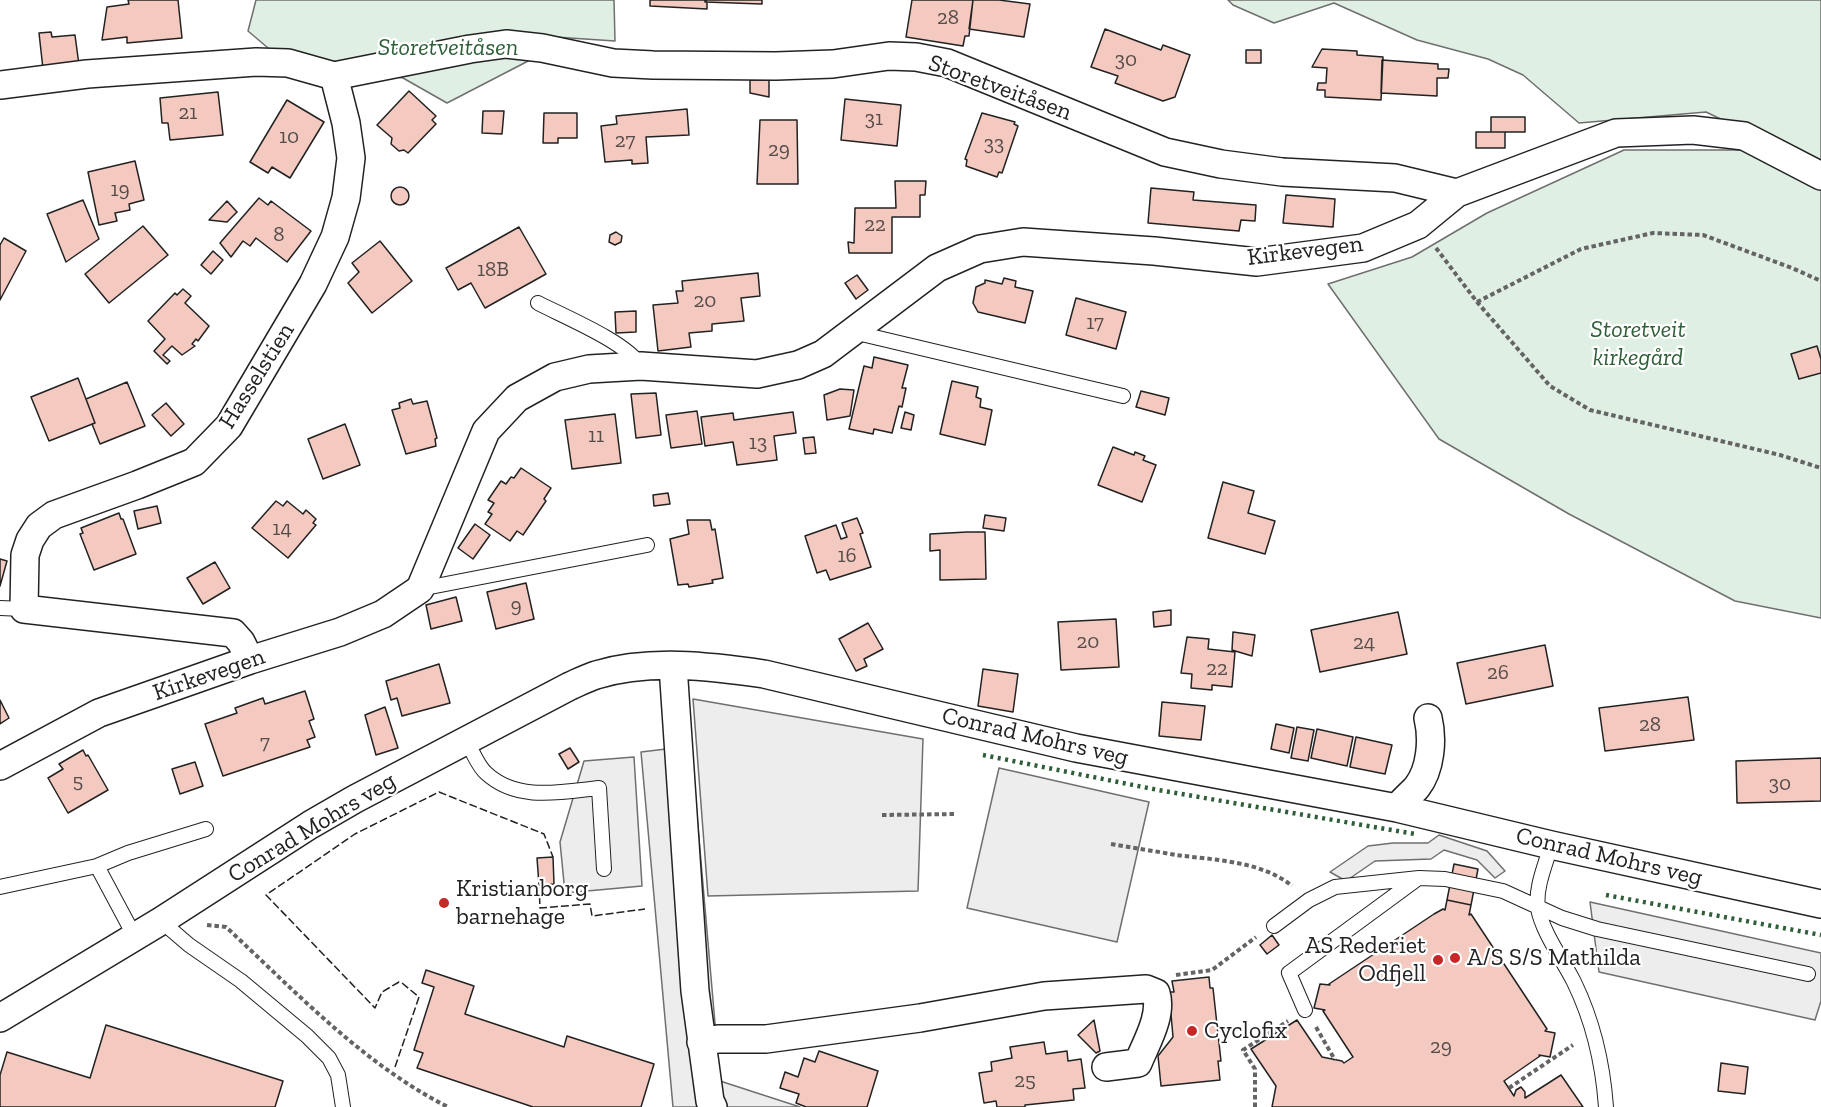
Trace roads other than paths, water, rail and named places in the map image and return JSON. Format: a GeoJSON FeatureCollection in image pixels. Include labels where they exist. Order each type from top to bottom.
{"type":"FeatureCollection","features":[{"type":"Feature","properties":{"kind":"street","name":"Storetveitåsen"},"geometry":{"type":"LineString","coordinates":[[0,85],[87,74],[256,62],[288,63],[334,76],[506,44],[542,48],[613,63],[653,65],[776,66],[833,64],[889,56],[916,57],[947,63],[1165,152],[1221,164],[1282,172],[1395,178],[1457,193]]}},
{"type":"Feature","properties":{"kind":"street","name":"Hasselstien"},"geometry":{"type":"LineString","coordinates":[[250,660],[241,642],[233,633],[12,608],[25,555],[30,540],[39,526],[54,515],[194,462],[229,426],[314,284],[335,237],[346,198],[351,158],[346,123],[334,76]]}},
{"type":"Feature","properties":{"kind":"street","name":"Kirkevegen"},"geometry":{"type":"LineString","coordinates":[[0,766],[99,713],[250,660],[340,632],[383,614],[420,589],[486,431],[517,398],[555,377],[589,369],[641,366],[758,374],[798,365],[823,354],[937,268],[980,249],[1023,242],[1154,251],[1257,262],[1363,248],[1418,225],[1457,193],[1616,133],[1693,130],[1744,136],[1821,176]]}},
{"type":"Feature","properties":{"kind":"street","name":"Conrad Mohrs veg"},"geometry":{"type":"LineString","coordinates":[[0,1018],[161,921],[310,825],[570,686],[595,675],[616,670],[673,666],[722,668],[764,674],[1076,748],[1397,808],[1551,845],[1821,904]]}},
{"type":"Feature","properties":{"kind":"street"},"geometry":{"type":"LineString","coordinates":[[673,666],[695,991],[710,1101],[713,1107]]}},
{"type":"Feature","properties":{"kind":"street"},"geometry":{"type":"LineString","coordinates":[[1397,808],[1418,786],[1428,762],[1431,731],[1428,718]]}},
{"type":"Feature","properties":{"kind":"street"},"geometry":{"type":"LineString","coordinates":[[701,1042],[718,1039],[766,1039],[1044,996],[1146,989],[1156,993],[1158,1001],[1156,1014],[1138,1063],[1106,1067]]}},
{"type":"Feature","properties":{"kind":"lane"},"geometry":{"type":"LineString","coordinates":[[538,303],[621,347],[641,366]]}},
{"type":"Feature","properties":{"kind":"lane"},"geometry":{"type":"LineString","coordinates":[[851,332],[1123,396]]}},
{"type":"Feature","properties":{"kind":"lane","name":"Kirkevegen"},"geometry":{"type":"LineString","coordinates":[[420,589],[647,545]]}},
{"type":"Feature","properties":{"kind":"lane"},"geometry":{"type":"LineString","coordinates":[[467,741],[484,772],[514,790],[541,794],[599,788],[604,869]]}},
{"type":"Feature","properties":{"kind":"lane"},"geometry":{"type":"LineString","coordinates":[[0,887],[97,866],[128,853],[206,829]]}},
{"type":"Feature","properties":{"kind":"lane"},"geometry":{"type":"LineString","coordinates":[[1551,845],[1540,884],[1538,906],[1543,923],[1575,984],[1593,1032],[1606,1107]]}},
{"type":"Feature","properties":{"kind":"lane"},"geometry":{"type":"LineString","coordinates":[[97,866],[135,937]]}},
{"type":"Feature","properties":{"kind":"lane"},"geometry":{"type":"LineString","coordinates":[[1305,1010],[1289,973],[1419,878]]}},
{"type":"Feature","properties":{"kind":"lane"},"geometry":{"type":"LineString","coordinates":[[1274,926],[1309,900],[1335,887],[1419,878],[1445,879],[1503,891],[1562,918],[1597,929],[1808,974]]}},
{"type":"Feature","properties":{"kind":"lane"},"geometry":{"type":"LineString","coordinates":[[161,921],[189,945],[241,981],[307,1036],[329,1058],[338,1075],[343,1107]]}},
{"type":"Feature","properties":{"kind":"place","name":"Kristianborg barnehage"},"geometry":{"type":"Point","coordinates":[444,903]}},
{"type":"Feature","properties":{"kind":"place","name":"A/S S/S Mathilda"},"geometry":{"type":"Point","coordinates":[1455,958]}},
{"type":"Feature","properties":{"kind":"place","name":"AS Rederiet Odfjell"},"geometry":{"type":"Point","coordinates":[1438,960]}},
{"type":"Feature","properties":{"kind":"place","name":"Cyclofix"},"geometry":{"type":"Point","coordinates":[1192,1031]}},
{"type":"Feature","properties":{"kind":"park label","name":"Storetveit kirkegård"},"geometry":{"type":"Point","coordinates":[1638,344]}}]}
